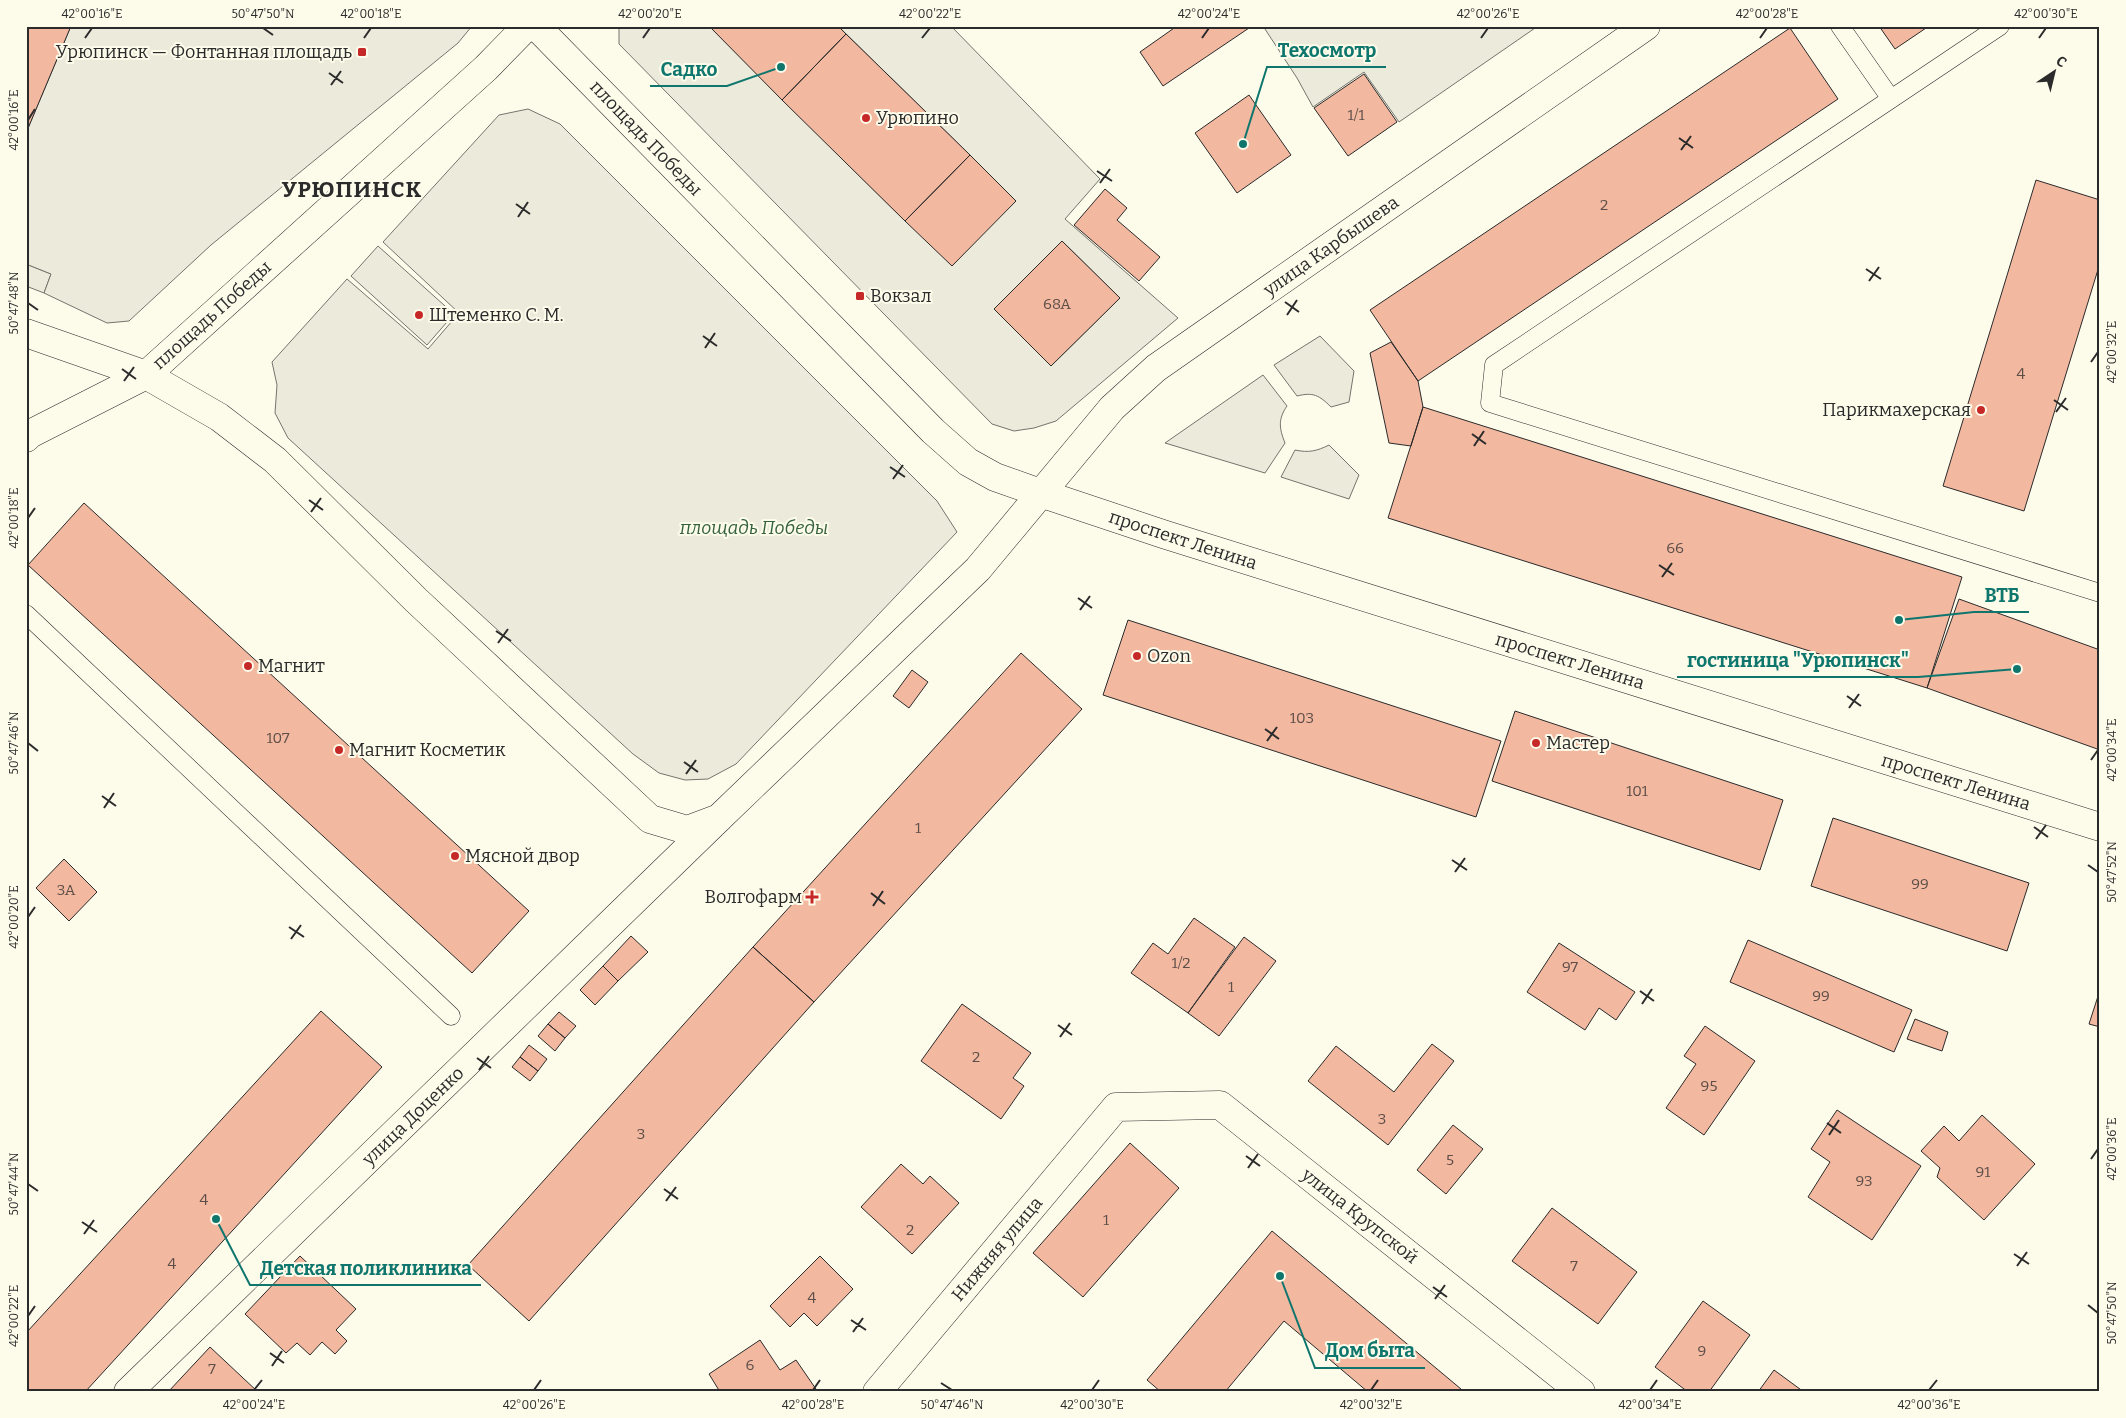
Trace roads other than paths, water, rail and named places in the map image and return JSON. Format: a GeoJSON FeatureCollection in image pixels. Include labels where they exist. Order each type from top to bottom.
{"type":"FeatureCollection","features":[{"type":"Feature","properties":{"kind":"main road","name":"площадь Победы"},"geometry":{"type":"LineString","coordinates":[[527,26],[486,68],[146,375],[219,417],[274,460],[416,600],[650,819],[687,830],[719,818],[978,569],[1040,493],[995,477],[968,462],[933,431],[536,26]]}},
{"type":"Feature","properties":{"kind":"main road","name":"улица Карбышева"},"geometry":{"type":"LineString","coordinates":[[1040,493],[1112,408],[1156,368],[1646,26]]}},
{"type":"Feature","properties":{"kind":"main road"},"geometry":{"type":"LineString","coordinates":[[26,333],[146,375]]}},
{"type":"Feature","properties":{"kind":"main road"},"geometry":{"type":"LineString","coordinates":[[26,438],[30,434],[146,375]]}},
{"type":"Feature","properties":{"kind":"main road","name":"проспект Ленина"},"geometry":{"type":"LineString","coordinates":[[1040,493],[2100,827]]}},
{"type":"Feature","properties":{"kind":"main road","name":"улица Доценко"},"geometry":{"type":"LineString","coordinates":[[128,1392],[719,818]]}},
{"type":"Feature","properties":{"kind":"main road","name":"улица Крупской"},"geometry":{"type":"LineString","coordinates":[[1116,1107],[1220,1105],[1581,1392]]}},
{"type":"Feature","properties":{"kind":"main road","name":"Нижняя улица"},"geometry":{"type":"LineString","coordinates":[[877,1392],[1116,1107]]}},
{"type":"Feature","properties":{"kind":"lane"},"geometry":{"type":"LineString","coordinates":[[1840,26],[1891,99]]}},
{"type":"Feature","properties":{"kind":"lane"},"geometry":{"type":"LineString","coordinates":[[2000,26],[1494,365],[1490,403],[2100,593]]}},
{"type":"Feature","properties":{"kind":"lane"},"geometry":{"type":"LineString","coordinates":[[26,614],[451,1016]]}},
{"type":"Feature","properties":{"kind":"place","name":"Урюпинск — Фонтанная площадь"},"geometry":{"type":"Point","coordinates":[362,52]}},
{"type":"Feature","properties":{"kind":"place","name":"Садко"},"geometry":{"type":"Point","coordinates":[781,67]}},
{"type":"Feature","properties":{"kind":"place","name":"Урюпино"},"geometry":{"type":"Point","coordinates":[866,118]}},
{"type":"Feature","properties":{"kind":"place","name":"Техосмотр"},"geometry":{"type":"Point","coordinates":[1243,144]}},
{"type":"Feature","properties":{"kind":"place","name":"Вокзал"},"geometry":{"type":"Point","coordinates":[860,296]}},
{"type":"Feature","properties":{"kind":"place","name":"Штеменко С. М."},"geometry":{"type":"Point","coordinates":[419,315]}},
{"type":"Feature","properties":{"kind":"place","name":"Парикмахерская"},"geometry":{"type":"Point","coordinates":[1981,410]}},
{"type":"Feature","properties":{"kind":"place","name":"ВТБ"},"geometry":{"type":"Point","coordinates":[1899,620]}},
{"type":"Feature","properties":{"kind":"place","name":"Ozon"},"geometry":{"type":"Point","coordinates":[1137,656]}},
{"type":"Feature","properties":{"kind":"place","name":"Магнит"},"geometry":{"type":"Point","coordinates":[248,666]}},
{"type":"Feature","properties":{"kind":"place","name":"гостиница \"Урюпинск\""},"geometry":{"type":"Point","coordinates":[2017,669]}},
{"type":"Feature","properties":{"kind":"place","name":"Мастер"},"geometry":{"type":"Point","coordinates":[1536,743]}},
{"type":"Feature","properties":{"kind":"place","name":"Магнит Косметик"},"geometry":{"type":"Point","coordinates":[339,750]}},
{"type":"Feature","properties":{"kind":"place","name":"Мясной двор"},"geometry":{"type":"Point","coordinates":[455,856]}},
{"type":"Feature","properties":{"kind":"place","name":"Волгофарм"},"geometry":{"type":"Point","coordinates":[812,897]}},
{"type":"Feature","properties":{"kind":"place","name":"Детская поликлиника"},"geometry":{"type":"Point","coordinates":[216,1219]}},
{"type":"Feature","properties":{"kind":"place","name":"Дом быта"},"geometry":{"type":"Point","coordinates":[1280,1276]}},
{"type":"Feature","properties":{"kind":"district","name":"УРЮПИНСК"},"geometry":{"type":"Point","coordinates":[352,189]}}]}
